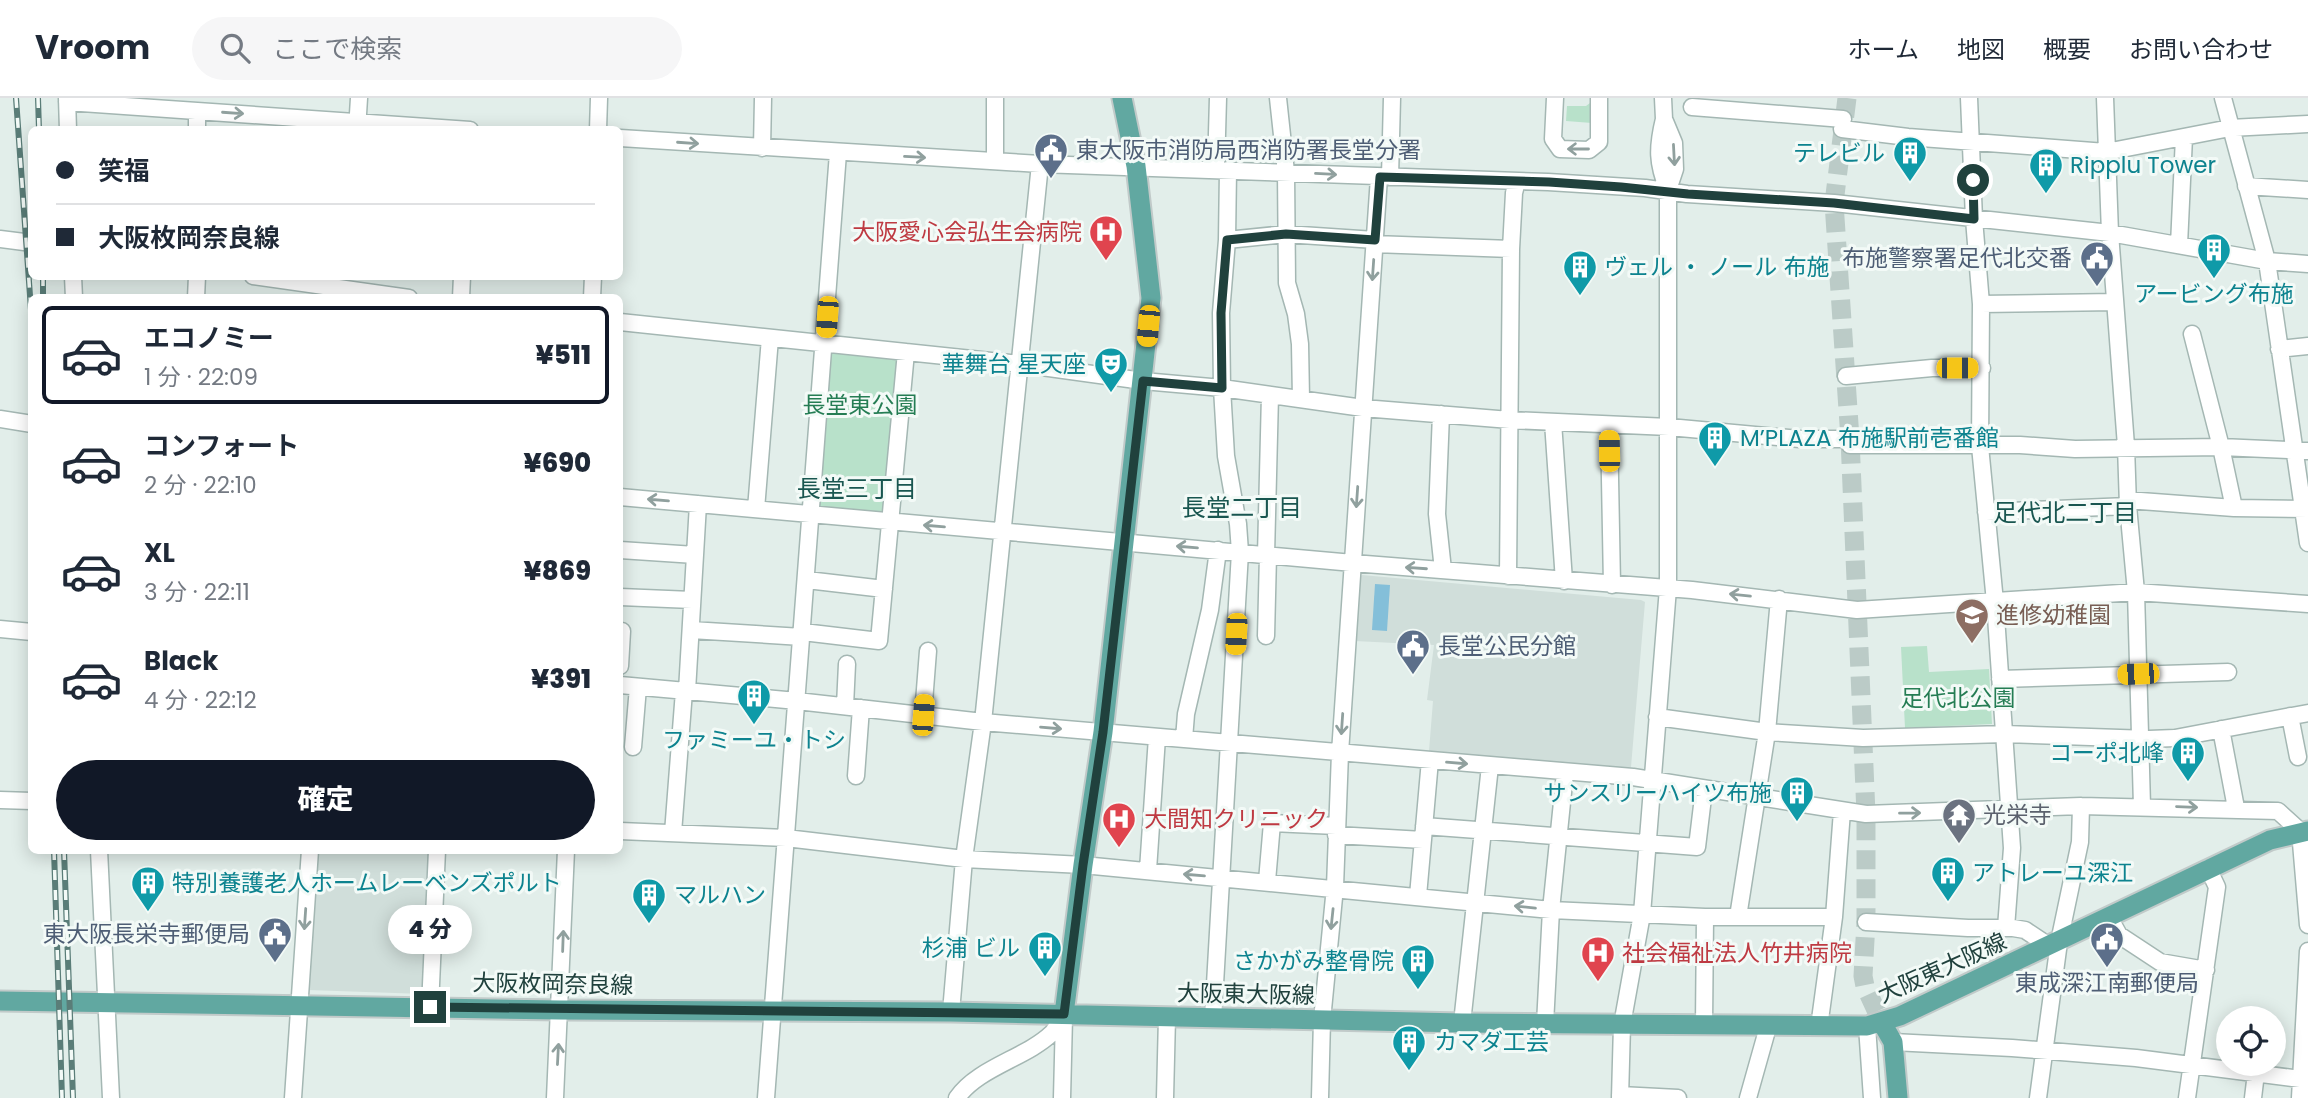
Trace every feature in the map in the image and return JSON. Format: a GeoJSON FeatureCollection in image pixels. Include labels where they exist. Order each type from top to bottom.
{"type":"FeatureCollection","features":[{"type":"Feature","properties":{"kind":"main road"},"geometry":{"type":"LineString","coordinates":[[1064,1014],[1103,732],[1151,298],[1136,166],[1122,98]]}},
{"type":"Feature","properties":{"kind":"main road","name":"大阪東大阪線"},"geometry":{"type":"LineString","coordinates":[[1064,1014],[1768,1027],[1875,1024],[2054,944],[2270,840],[2304,831]]}},
{"type":"Feature","properties":{"kind":"main road","name":"大阪枚岡奈良線"},"geometry":{"type":"LineString","coordinates":[[0,1001],[560,1010],[1064,1014]]}},
{"type":"Feature","properties":{"kind":"main road"},"geometry":{"type":"LineString","coordinates":[[1875,1024],[1893,1042],[1898,1098]]}},
{"type":"Feature","properties":{"kind":"street"},"geometry":{"type":"LineString","coordinates":[[357,125],[359,98]]}},
{"type":"Feature","properties":{"kind":"street"},"geometry":{"type":"LineString","coordinates":[[598,126],[599,98]]}},
{"type":"Feature","properties":{"kind":"street"},"geometry":{"type":"LineString","coordinates":[[762,148],[763,98]]}},
{"type":"Feature","properties":{"kind":"street"},"geometry":{"type":"LineString","coordinates":[[995,98],[995,161]]}},
{"type":"Feature","properties":{"kind":"street"},"geometry":{"type":"LineString","coordinates":[[1213,1018],[1240,552],[1226,456],[1222,388],[1221,313],[1227,240],[1218,98]]}},
{"type":"Feature","properties":{"kind":"street"},"geometry":{"type":"LineString","coordinates":[[1278,98],[1286,172],[1287,283],[1296,314],[1300,344],[1301,399]]}},
{"type":"Feature","properties":{"kind":"street"},"geometry":{"type":"LineString","coordinates":[[1320,1098],[1322,1020],[1335,887],[1340,752],[1363,408],[1375,242],[1385,177],[1392,98]]}},
{"type":"Feature","properties":{"kind":"street"},"geometry":{"type":"LineString","coordinates":[[1555,98],[1553,139],[1560,149],[1589,150],[1599,142],[1599,98]]}},
{"type":"Feature","properties":{"kind":"street"},"geometry":{"type":"LineString","coordinates":[[1663,98],[1664,119],[1674,143],[1675,169],[1668,190],[1668,588],[1642,914],[1622,1025],[1620,1096],[1678,1098]]}},
{"type":"Feature","properties":{"kind":"street"},"geometry":{"type":"LineString","coordinates":[[1969,98],[1981,304],[1980,446],[1995,602],[2012,848],[2006,928]]}},
{"type":"Feature","properties":{"kind":"street"},"geometry":{"type":"LineString","coordinates":[[2105,98],[2110,233],[2126,446],[2127,503],[2136,592],[2142,806]]}},
{"type":"Feature","properties":{"kind":"street"},"geometry":{"type":"LineString","coordinates":[[2223,98],[2267,261],[2279,349],[2301,451],[2308,543]]}},
{"type":"Feature","properties":{"kind":"street"},"geometry":{"type":"LineString","coordinates":[[68,126],[67,100],[380,126]]}},
{"type":"Feature","properties":{"kind":"street"},"geometry":{"type":"LineString","coordinates":[[1692,107],[1971,142],[2106,152],[2231,128],[2308,124]]}},
{"type":"Feature","properties":{"kind":"street"},"geometry":{"type":"LineString","coordinates":[[197,111],[197,126]]}},
{"type":"Feature","properties":{"kind":"street"},"geometry":{"type":"LineString","coordinates":[[2179,245],[2184,137]]}},
{"type":"Feature","properties":{"kind":"street"},"geometry":{"type":"LineString","coordinates":[[623,138],[1040,164],[1517,181],[1668,190],[1688,194],[1834,203],[2110,233],[2267,261],[2308,264]]}},
{"type":"Feature","properties":{"kind":"street"},"geometry":{"type":"LineString","coordinates":[[766,1098],[838,153]]}},
{"type":"Feature","properties":{"kind":"street"},"geometry":{"type":"LineString","coordinates":[[951,1012],[964,859],[984,722],[1040,164]]}},
{"type":"Feature","properties":{"kind":"street"},"geometry":{"type":"LineString","coordinates":[[1508,576],[1511,249],[1517,181]]}},
{"type":"Feature","properties":{"kind":"street"},"geometry":{"type":"LineString","coordinates":[[2246,186],[2308,190]]}},
{"type":"Feature","properties":{"kind":"street"},"geometry":{"type":"LineString","coordinates":[[1227,240],[1286,234],[1511,249]]}},
{"type":"Feature","properties":{"kind":"street"},"geometry":{"type":"LineString","coordinates":[[0,239],[28,242]]}},
{"type":"Feature","properties":{"kind":"street"},"geometry":{"type":"LineString","coordinates":[[276,294],[278,280],[384,294]]}},
{"type":"Feature","properties":{"kind":"street"},"geometry":{"type":"LineString","coordinates":[[1981,304],[2115,302]]}},
{"type":"Feature","properties":{"kind":"street"},"geometry":{"type":"LineString","coordinates":[[623,322],[1020,364],[1363,408],[1510,420],[1670,427],[1850,442],[2020,445],[2075,449],[2126,446],[2301,451]]}},
{"type":"Feature","properties":{"kind":"street"},"geometry":{"type":"LineString","coordinates":[[2192,334],[2234,508]]}},
{"type":"Feature","properties":{"kind":"street"},"geometry":{"type":"LineString","coordinates":[[756,509],[770,338]]}},
{"type":"Feature","properties":{"kind":"street"},"geometry":{"type":"LineString","coordinates":[[2279,349],[2308,346]]}},
{"type":"Feature","properties":{"kind":"street"},"geometry":{"type":"LineString","coordinates":[[691,630],[802,634],[879,641],[906,352]]}},
{"type":"Feature","properties":{"kind":"street"},"geometry":{"type":"LineString","coordinates":[[1846,376],[1932,368],[1982,368]]}},
{"type":"Feature","properties":{"kind":"street"},"geometry":{"type":"LineString","coordinates":[[1266,636],[1270,395]]}},
{"type":"Feature","properties":{"kind":"street"},"geometry":{"type":"LineString","coordinates":[[1441,414],[1437,514],[1443,570]]}},
{"type":"Feature","properties":{"kind":"street"},"geometry":{"type":"LineString","coordinates":[[0,419],[28,423]]}},
{"type":"Feature","properties":{"kind":"street"},"geometry":{"type":"LineString","coordinates":[[1553,422],[1564,581]]}},
{"type":"Feature","properties":{"kind":"street"},"geometry":{"type":"LineString","coordinates":[[1609,425],[1612,585]]}},
{"type":"Feature","properties":{"kind":"street"},"geometry":{"type":"LineString","coordinates":[[623,497],[1353,564],[1668,588],[1857,610],[2136,592],[2308,604]]}},
{"type":"Feature","properties":{"kind":"street"},"geometry":{"type":"LineString","coordinates":[[1986,512],[2127,503],[2305,509]]}},
{"type":"Feature","properties":{"kind":"street"},"geometry":{"type":"LineString","coordinates":[[673,833],[691,630],[698,504]]}},
{"type":"Feature","properties":{"kind":"street"},"geometry":{"type":"LineString","coordinates":[[623,550],[695,555]]}},
{"type":"Feature","properties":{"kind":"street"},"geometry":{"type":"LineString","coordinates":[[1184,739],[1186,713],[1210,610],[1217,550]]}},
{"type":"Feature","properties":{"kind":"street"},"geometry":{"type":"LineString","coordinates":[[807,580],[884,589]]}},
{"type":"Feature","properties":{"kind":"street"},"geometry":{"type":"LineString","coordinates":[[623,597],[692,600]]}},
{"type":"Feature","properties":{"kind":"street"},"geometry":{"type":"LineString","coordinates":[[1738,917],[1767,732],[1779,599]]}},
{"type":"Feature","properties":{"kind":"street"},"geometry":{"type":"LineString","coordinates":[[0,629],[28,632]]}},
{"type":"Feature","properties":{"kind":"street"},"geometry":{"type":"LineString","coordinates":[[923,715],[928,651]]}},
{"type":"Feature","properties":{"kind":"street"},"geometry":{"type":"LineString","coordinates":[[848,664],[856,776]]}},
{"type":"Feature","properties":{"kind":"street"},"geometry":{"type":"LineString","coordinates":[[2000,678],[2228,672]]}},
{"type":"Feature","properties":{"kind":"street"},"geometry":{"type":"LineString","coordinates":[[623,685],[984,722],[1652,780],[1866,814],[2081,806],[2278,811],[2304,831],[2308,925]]}},
{"type":"Feature","properties":{"kind":"street"},"geometry":{"type":"LineString","coordinates":[[633,747],[638,687]]}},
{"type":"Feature","properties":{"kind":"street"},"geometry":{"type":"LineString","coordinates":[[1657,718],[1767,732],[1863,738],[2005,734],[2175,738],[2308,713]]}},
{"type":"Feature","properties":{"kind":"street"},"geometry":{"type":"LineString","coordinates":[[2290,716],[2298,757]]}},
{"type":"Feature","properties":{"kind":"street"},"geometry":{"type":"LineString","coordinates":[[2221,729],[2236,808]]}},
{"type":"Feature","properties":{"kind":"street"},"geometry":{"type":"LineString","coordinates":[[1148,870],[1157,737]]}},
{"type":"Feature","properties":{"kind":"street"},"geometry":{"type":"LineString","coordinates":[[1418,896],[1430,760]]}},
{"type":"Feature","properties":{"kind":"street"},"geometry":{"type":"LineString","coordinates":[[1462,1023],[1490,766]]}},
{"type":"Feature","properties":{"kind":"street"},"geometry":{"type":"LineString","coordinates":[[1545,1024],[1551,909],[1565,773]]}},
{"type":"Feature","properties":{"kind":"street"},"geometry":{"type":"LineString","coordinates":[[1267,881],[1272,823],[1336,830],[1424,833],[1483,830],[1697,847],[1704,789]]}},
{"type":"Feature","properties":{"kind":"street"},"geometry":{"type":"LineString","coordinates":[[0,800],[28,801]]}},
{"type":"Feature","properties":{"kind":"street"},"geometry":{"type":"LineString","coordinates":[[2038,1098],[2054,944],[2080,842],[2081,806]]}},
{"type":"Feature","properties":{"kind":"street"},"geometry":{"type":"LineString","coordinates":[[1819,1027],[1834,916],[1842,811]]}},
{"type":"Feature","properties":{"kind":"street"},"geometry":{"type":"LineString","coordinates":[[623,831],[786,838],[964,859],[1148,870],[1551,909],[1705,917],[1834,916]]}},
{"type":"Feature","properties":{"kind":"street"},"geometry":{"type":"LineString","coordinates":[[99,854],[111,1098]]}},
{"type":"Feature","properties":{"kind":"street"},"geometry":{"type":"LineString","coordinates":[[293,1098],[310,854]]}},
{"type":"Feature","properties":{"kind":"street"},"geometry":{"type":"LineString","coordinates":[[430,1007],[437,854]]}},
{"type":"Feature","properties":{"kind":"street"},"geometry":{"type":"LineString","coordinates":[[555,1098],[566,854]]}},
{"type":"Feature","properties":{"kind":"street"},"geometry":{"type":"LineString","coordinates":[[2188,1098],[2217,887],[2208,868]]}},
{"type":"Feature","properties":{"kind":"street"},"geometry":{"type":"LineString","coordinates":[[1704,1026],[1705,917]]}},
{"type":"Feature","properties":{"kind":"street"},"geometry":{"type":"LineString","coordinates":[[2109,917],[2119,935],[2160,962],[2206,970]]}},
{"type":"Feature","properties":{"kind":"street"},"geometry":{"type":"LineString","coordinates":[[1867,922],[2025,930],[2054,944]]}},
{"type":"Feature","properties":{"kind":"street"},"geometry":{"type":"LineString","coordinates":[[2300,1098],[2304,1080],[2308,951]]}},
{"type":"Feature","properties":{"kind":"street"},"geometry":{"type":"LineString","coordinates":[[957,1098],[978,1079],[1041,1042],[1053,1032],[1064,1014]]}},
{"type":"Feature","properties":{"kind":"street"},"geometry":{"type":"LineString","coordinates":[[1062,1098],[1064,1014]]}},
{"type":"Feature","properties":{"kind":"street"},"geometry":{"type":"LineString","coordinates":[[1165,1098],[1167,1017]]}},
{"type":"Feature","properties":{"kind":"street"},"geometry":{"type":"LineString","coordinates":[[1872,1098],[1875,1024]]}},
{"type":"Feature","properties":{"kind":"street"},"geometry":{"type":"LineString","coordinates":[[1748,1098],[1768,1027]]}},
{"type":"Feature","properties":{"kind":"street"},"geometry":{"type":"LineString","coordinates":[[1893,1042],[2012,1048],[2136,1058],[2216,1068]]}},
{"type":"Feature","properties":{"kind":"street"},"geometry":{"type":"LineString","coordinates":[[2253,1098],[2256,1076]]}},
{"type":"Feature","properties":{"kind":"street"},"geometry":{"type":"LineString","coordinates":[[2277,1076],[2304,1080]]}},
{"type":"Feature","properties":{"kind":"shaded area"},"geometry":{"type":"Polygon","coordinates":[[[1362,575],[1645,602],[1631,767],[1628,769],[1429,751],[1433,701],[1427,700],[1434,645],[1355,641],[1362,575]]]}},
{"type":"Feature","properties":{"kind":"shaded area"},"geometry":{"type":"Polygon","coordinates":[[[316,854],[432,854],[424,994],[308,990],[316,854]]]}},
{"type":"Feature","properties":{"kind":"green space"},"geometry":{"type":"Polygon","coordinates":[[[1594,100],[1592,123],[1566,121],[1567,106],[1586,106],[1594,100]]]}},
{"type":"Feature","properties":{"kind":"green space","name":"長堂東公園"},"geometry":{"type":"Polygon","coordinates":[[[828,349],[901,357],[885,515],[817,510],[828,349]]]}},
{"type":"Feature","properties":{"kind":"green space","name":"足代北公園"},"geometry":{"type":"Polygon","coordinates":[[[1927,646],[1929,672],[1989,669],[1992,724],[1905,728],[1901,647],[1927,646]]]}},
{"type":"Feature","properties":{"kind":"water"},"geometry":{"type":"Polygon","coordinates":[[[1375,584],[1390,585],[1387,631],[1372,630],[1375,584]]]}},
{"type":"Feature","properties":{"kind":"tunnel"},"geometry":{"type":"LineString","coordinates":[[1847,98],[1834,203],[1850,439],[1866,814],[1863,976],[1882,1023]]}},
{"type":"Feature","properties":{"kind":"railway"},"geometry":{"type":"LineString","coordinates":[[16,98],[28,268]]}},
{"type":"Feature","properties":{"kind":"railway"},"geometry":{"type":"LineString","coordinates":[[38,98],[39,126]]}},
{"type":"Feature","properties":{"kind":"railway"},"geometry":{"type":"LineString","coordinates":[[29,280],[30,294]]}},
{"type":"Feature","properties":{"kind":"railway"},"geometry":{"type":"LineString","coordinates":[[43,280],[43,294]]}},
{"type":"Feature","properties":{"kind":"railway"},"geometry":{"type":"LineString","coordinates":[[54,854],[62,1098]]}},
{"type":"Feature","properties":{"kind":"railway"},"geometry":{"type":"LineString","coordinates":[[64,854],[73,1098]]}},
{"type":"Feature","properties":{"kind":"place","name":"東大阪市消防局西消防署長堂分署"},"geometry":{"type":"Point","coordinates":[1051,180]}},
{"type":"Feature","properties":{"kind":"place","name":"テレビル"},"geometry":{"type":"Point","coordinates":[1910,183]}},
{"type":"Feature","properties":{"kind":"place","name":"Ripplu Tower"},"geometry":{"type":"Point","coordinates":[2046,195]}},
{"type":"Feature","properties":{"kind":"place","name":"大阪愛心会弘生会病院"},"geometry":{"type":"Point","coordinates":[1106,262]}},
{"type":"Feature","properties":{"kind":"place","name":"アービング布施"},"geometry":{"type":"Point","coordinates":[2214,280]}},
{"type":"Feature","properties":{"kind":"place","name":"布施警察署足代北交番"},"geometry":{"type":"Point","coordinates":[2097,288]}},
{"type":"Feature","properties":{"kind":"place","name":"ヴェル ・ ノール 布施"},"geometry":{"type":"Point","coordinates":[1580,297]}},
{"type":"Feature","properties":{"kind":"place","name":"華舞台 星天座"},"geometry":{"type":"Point","coordinates":[1111,394]}},
{"type":"Feature","properties":{"kind":"place","name":"M’PLAZA 布施駅前壱番館"},"geometry":{"type":"Point","coordinates":[1715,468]}},
{"type":"Feature","properties":{"kind":"place","name":"進修幼稚園"},"geometry":{"type":"Point","coordinates":[1972,645]}},
{"type":"Feature","properties":{"kind":"place","name":"長堂公民分館"},"geometry":{"type":"Point","coordinates":[1413,676]}},
{"type":"Feature","properties":{"kind":"place","name":"ファミーユ・トシ"},"geometry":{"type":"Point","coordinates":[754,726]}},
{"type":"Feature","properties":{"kind":"place","name":"コーポ北峰"},"geometry":{"type":"Point","coordinates":[2188,783]}},
{"type":"Feature","properties":{"kind":"place","name":"サンスリーハイツ布施"},"geometry":{"type":"Point","coordinates":[1797,823]}},
{"type":"Feature","properties":{"kind":"place","name":"光栄寺"},"geometry":{"type":"Point","coordinates":[1959,845]}},
{"type":"Feature","properties":{"kind":"place","name":"大間知クリニック"},"geometry":{"type":"Point","coordinates":[1119,849]}},
{"type":"Feature","properties":{"kind":"place","name":"アトレーユ深江"},"geometry":{"type":"Point","coordinates":[1948,903]}},
{"type":"Feature","properties":{"kind":"place","name":"特別養護老人ホームレーベンズポルト"},"geometry":{"type":"Point","coordinates":[148,913]}},
{"type":"Feature","properties":{"kind":"place","name":"マルハン"},"geometry":{"type":"Point","coordinates":[649,925]}},
{"type":"Feature","properties":{"kind":"place","name":"東大阪長栄寺郵便局"},"geometry":{"type":"Point","coordinates":[275,964]}},
{"type":"Feature","properties":{"kind":"place","name":"東成深江南郵便局"},"geometry":{"type":"Point","coordinates":[2107,969]}},
{"type":"Feature","properties":{"kind":"place","name":"杉浦 ビル"},"geometry":{"type":"Point","coordinates":[1045,978]}},
{"type":"Feature","properties":{"kind":"place","name":"社会福祉法人竹井病院"},"geometry":{"type":"Point","coordinates":[1598,983]}},
{"type":"Feature","properties":{"kind":"place","name":"さかがみ整骨院"},"geometry":{"type":"Point","coordinates":[1418,991]}},
{"type":"Feature","properties":{"kind":"place","name":"カマダ工芸"},"geometry":{"type":"Point","coordinates":[1409,1072]}},
{"type":"Feature","properties":{"kind":"district","name":"長堂三丁目"},"geometry":{"type":"Point","coordinates":[857,488]}},
{"type":"Feature","properties":{"kind":"district","name":"長堂二丁目"},"geometry":{"type":"Point","coordinates":[1242,507]}},
{"type":"Feature","properties":{"kind":"district","name":"足代北二丁目"},"geometry":{"type":"Point","coordinates":[2065,512]}},
{"type":"Feature","properties":{"kind":"route"},"geometry":{"type":"LineString","coordinates":[[430,1007],[1064,1014],[1103,732],[1143,381],[1222,388],[1221,313],[1227,240],[1286,234],[1375,240],[1380,177],[1549,182],[1668,190],[1688,194],[1834,203],[1974,219],[1973,180]]}}]}
